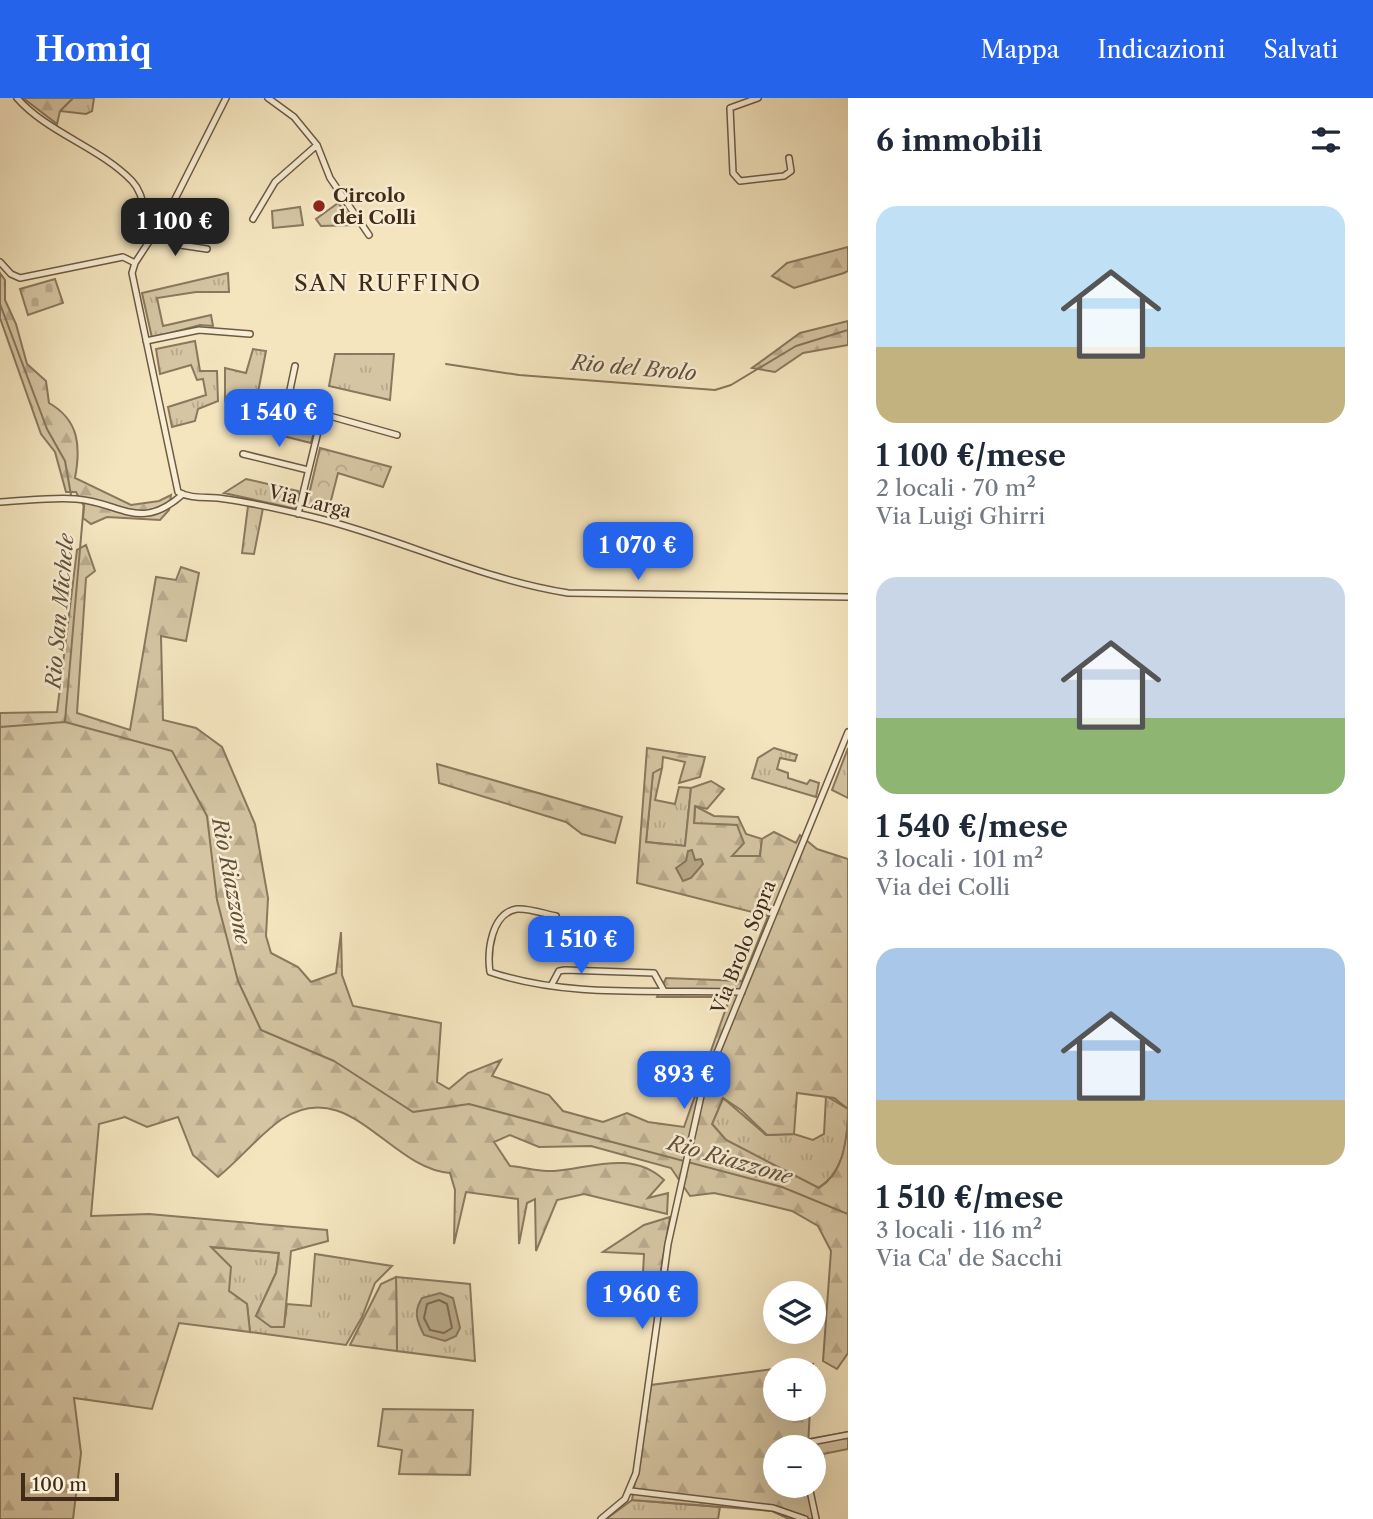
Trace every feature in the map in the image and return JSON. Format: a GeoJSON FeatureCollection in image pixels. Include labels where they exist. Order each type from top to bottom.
{"type":"FeatureCollection","features":[{"type":"Feature","properties":{"kind":"street"},"geometry":{"type":"LineString","coordinates":[[17,98],[35,114],[126,175],[139,190],[150,226],[156,232],[180,245],[207,249]]}},
{"type":"Feature","properties":{"kind":"street"},"geometry":{"type":"LineString","coordinates":[[0,502],[78,499],[133,515],[161,509],[183,494],[176,485],[133,282],[135,263],[156,232],[226,98]]}},
{"type":"Feature","properties":{"kind":"street"},"geometry":{"type":"LineString","coordinates":[[268,98],[294,117],[317,145],[330,178],[369,235]]}},
{"type":"Feature","properties":{"kind":"street"},"geometry":{"type":"LineString","coordinates":[[758,98],[730,108],[733,173],[740,181],[784,176],[791,171],[789,158]]}},
{"type":"Feature","properties":{"kind":"street"},"geometry":{"type":"LineString","coordinates":[[253,219],[275,182],[317,145]]}},
{"type":"Feature","properties":{"kind":"street"},"geometry":{"type":"LineString","coordinates":[[0,262],[10,274],[19,278],[123,257],[135,263]]}},
{"type":"Feature","properties":{"kind":"street"},"geometry":{"type":"LineString","coordinates":[[146,341],[199,330],[250,334]]}},
{"type":"Feature","properties":{"kind":"street"},"geometry":{"type":"LineString","coordinates":[[295,366],[287,404],[397,435]]}},
{"type":"Feature","properties":{"kind":"street"},"geometry":{"type":"LineString","coordinates":[[298,514],[322,415]]}},
{"type":"Feature","properties":{"kind":"street"},"geometry":{"type":"LineString","coordinates":[[243,453],[308,470]]}},
{"type":"Feature","properties":{"kind":"street","name":"Via Larga"},"geometry":{"type":"LineString","coordinates":[[183,494],[194,498],[222,498],[358,529],[468,569],[529,587],[568,593],[848,597]]}},
{"type":"Feature","properties":{"kind":"street","name":"Via Brolo Sopra"},"geometry":{"type":"LineString","coordinates":[[631,1490],[638,1462],[664,1268],[681,1178],[705,1080],[848,732]]}},
{"type":"Feature","properties":{"kind":"street"},"geometry":{"type":"LineString","coordinates":[[556,916],[517,909],[507,914],[493,932],[488,961],[490,972],[511,979],[584,990],[742,992]]}},
{"type":"Feature","properties":{"kind":"street"},"geometry":{"type":"LineString","coordinates":[[552,984],[559,971],[565,970],[654,973],[664,991]]}},
{"type":"Feature","properties":{"kind":"street"},"geometry":{"type":"LineString","coordinates":[[826,1438],[848,1435]]}},
{"type":"Feature","properties":{"kind":"street"},"geometry":{"type":"LineString","coordinates":[[601,1519],[619,1505],[631,1490],[773,1508],[805,1519]]}},
{"type":"Feature","properties":{"kind":"street"},"geometry":{"type":"LineString","coordinates":[[812,1498],[816,1519]]}},
{"type":"Feature","properties":{"kind":"green space"},"geometry":{"type":"Polygon","coordinates":[[[23,98],[73,98],[60,111],[57,124],[23,98]]]}},
{"type":"Feature","properties":{"kind":"green space"},"geometry":{"type":"Polygon","coordinates":[[[73,98],[94,98],[92,111],[86,114],[60,111],[73,98]]]}},
{"type":"Feature","properties":{"kind":"green space"},"geometry":{"type":"Polygon","coordinates":[[[338,203],[357,225],[321,226],[316,219],[338,203]]]}},
{"type":"Feature","properties":{"kind":"green space"},"geometry":{"type":"Polygon","coordinates":[[[300,207],[303,225],[273,228],[272,211],[300,207]]]}},
{"type":"Feature","properties":{"kind":"green space"},"geometry":{"type":"Polygon","coordinates":[[[848,247],[848,271],[844,273],[794,288],[772,276],[787,263],[848,247]]]}},
{"type":"Feature","properties":{"kind":"green space"},"geometry":{"type":"Polygon","coordinates":[[[0,273],[5,280],[5,300],[16,324],[27,364],[46,381],[49,403],[67,417],[76,435],[78,455],[75,478],[131,505],[159,501],[171,495],[169,510],[160,520],[107,517],[91,524],[83,518],[84,506],[76,492],[66,492],[55,452],[41,434],[0,318],[0,273]]]}},
{"type":"Feature","properties":{"kind":"green space"},"geometry":{"type":"Polygon","coordinates":[[[228,273],[229,292],[196,292],[157,298],[163,326],[211,315],[213,326],[200,325],[152,338],[142,293],[228,273]]]}},
{"type":"Feature","properties":{"kind":"green space"},"geometry":{"type":"Polygon","coordinates":[[[55,279],[63,303],[28,315],[20,289],[55,279]]]}},
{"type":"Feature","properties":{"kind":"green space"},"geometry":{"type":"Polygon","coordinates":[[[848,321],[848,345],[803,353],[775,372],[752,368],[800,333],[848,321]]]}},
{"type":"Feature","properties":{"kind":"green space"},"geometry":{"type":"Polygon","coordinates":[[[195,341],[200,371],[217,371],[218,401],[198,409],[195,421],[172,427],[168,407],[206,395],[203,379],[197,380],[191,365],[160,374],[156,349],[195,341]]]}},
{"type":"Feature","properties":{"kind":"green space"},"geometry":{"type":"Polygon","coordinates":[[[253,349],[266,351],[254,413],[225,401],[225,368],[246,373],[253,349]]]}},
{"type":"Feature","properties":{"kind":"green space"},"geometry":{"type":"Polygon","coordinates":[[[335,354],[394,354],[390,400],[329,386],[335,354]]]}},
{"type":"Feature","properties":{"kind":"green space"},"geometry":{"type":"Polygon","coordinates":[[[259,410],[284,416],[285,411],[317,421],[311,443],[243,426],[242,418],[254,419],[259,410]]]}},
{"type":"Feature","properties":{"kind":"green space"},"geometry":{"type":"Polygon","coordinates":[[[320,448],[391,467],[383,487],[338,473],[328,512],[306,507],[320,448]]]}},
{"type":"Feature","properties":{"kind":"green space"},"geometry":{"type":"Polygon","coordinates":[[[246,479],[298,491],[296,509],[224,493],[246,479]]]}},
{"type":"Feature","properties":{"kind":"green space"},"geometry":{"type":"Polygon","coordinates":[[[248,506],[263,508],[254,554],[242,553],[248,506]]]}},
{"type":"Feature","properties":{"kind":"green space"},"geometry":{"type":"Polygon","coordinates":[[[86,545],[95,571],[86,578],[77,713],[130,730],[156,577],[176,580],[181,567],[199,573],[186,641],[161,636],[163,720],[196,728],[222,747],[255,824],[268,898],[266,936],[271,953],[298,967],[311,982],[336,973],[341,932],[342,975],[353,1006],[441,1023],[437,1082],[449,1089],[468,1073],[501,1060],[492,1076],[549,1095],[563,1111],[603,1122],[627,1113],[648,1122],[684,1127],[730,997],[657,997],[666,978],[742,981],[768,916],[637,883],[647,748],[705,757],[700,777],[679,783],[685,762],[663,757],[662,768],[653,773],[646,842],[685,846],[691,788],[711,781],[724,789],[707,809],[695,806],[694,823],[737,825],[744,843],[732,856],[760,856],[762,839],[774,832],[796,843],[800,835],[817,849],[848,859],[848,1109],[834,1098],[797,1093],[794,1134],[767,1135],[741,1110],[723,1098],[712,1124],[726,1140],[819,1188],[833,1174],[842,1157],[848,1118],[848,1353],[837,1369],[823,1358],[831,1251],[818,1226],[792,1211],[746,1200],[714,1193],[690,1196],[671,1168],[591,1146],[539,1147],[510,1135],[494,1142],[510,1166],[554,1171],[625,1163],[652,1171],[664,1180],[648,1198],[668,1193],[667,1214],[584,1194],[557,1200],[536,1251],[535,1199],[527,1203],[519,1244],[518,1199],[466,1192],[454,1244],[455,1190],[450,1173],[428,1168],[408,1157],[349,1116],[328,1108],[306,1109],[282,1119],[218,1177],[193,1155],[178,1117],[147,1127],[125,1117],[99,1124],[91,1216],[149,1214],[327,1230],[328,1241],[291,1251],[284,1327],[271,1327],[256,1316],[276,1273],[279,1253],[211,1247],[231,1267],[229,1291],[247,1304],[250,1332],[179,1323],[152,1409],[74,1398],[81,1453],[73,1519],[0,1519],[0,713],[57,712],[77,550],[86,545]]]}},
{"type":"Feature","properties":{"kind":"green space"},"geometry":{"type":"Polygon","coordinates":[[[774,748],[797,755],[795,761],[780,758],[777,769],[788,773],[788,778],[807,784],[810,780],[819,783],[816,797],[752,778],[758,758],[774,748]]]}},
{"type":"Feature","properties":{"kind":"green space"},"geometry":{"type":"Polygon","coordinates":[[[848,748],[848,798],[832,790],[848,748]]]}},
{"type":"Feature","properties":{"kind":"green space"},"geometry":{"type":"Polygon","coordinates":[[[437,764],[622,817],[615,843],[582,834],[566,822],[439,783],[437,764]]]}},
{"type":"Feature","properties":{"kind":"green space"},"geometry":{"type":"Polygon","coordinates":[[[662,768],[655,800],[675,804],[679,787],[691,788],[685,846],[646,842],[653,772],[662,768]]]}},
{"type":"Feature","properties":{"kind":"green space"},"geometry":{"type":"Polygon","coordinates":[[[695,806],[714,816],[738,817],[746,834],[762,839],[760,856],[731,856],[737,825],[694,824],[695,806]]]}},
{"type":"Feature","properties":{"kind":"green space"},"geometry":{"type":"Polygon","coordinates":[[[826,1096],[848,1109],[846,1143],[834,1173],[818,1188],[726,1140],[712,1124],[723,1098],[766,1135],[794,1134],[813,1140],[824,1134],[826,1096]]]}},
{"type":"Feature","properties":{"kind":"green space"},"geometry":{"type":"Polygon","coordinates":[[[670,1217],[660,1276],[643,1273],[644,1254],[603,1252],[644,1225],[670,1217]]]}},
{"type":"Feature","properties":{"kind":"green space"},"geometry":{"type":"Polygon","coordinates":[[[210,1247],[279,1253],[276,1273],[256,1316],[284,1326],[287,1304],[311,1306],[315,1254],[392,1266],[375,1283],[362,1317],[346,1345],[250,1332],[247,1304],[229,1291],[210,1247]]]}},
{"type":"Feature","properties":{"kind":"green space"},"geometry":{"type":"Polygon","coordinates":[[[396,1277],[470,1284],[475,1361],[397,1351],[396,1277]]]}},
{"type":"Feature","properties":{"kind":"green space"},"geometry":{"type":"Polygon","coordinates":[[[396,1277],[397,1351],[350,1345],[381,1284],[396,1277]]]}},
{"type":"Feature","properties":{"kind":"green space"},"geometry":{"type":"Polygon","coordinates":[[[763,1370],[763,1421],[809,1421],[809,1435],[763,1435],[763,1498],[811,1498],[819,1519],[789,1519],[772,1511],[632,1500],[651,1385],[763,1370]]]}},
{"type":"Feature","properties":{"kind":"green space"},"geometry":{"type":"Polygon","coordinates":[[[383,1409],[473,1410],[470,1475],[399,1474],[402,1450],[378,1446],[383,1409]]]}},
{"type":"Feature","properties":{"kind":"green space"},"geometry":{"type":"Polygon","coordinates":[[[848,1432],[848,1449],[826,1453],[826,1436],[848,1432]]]}},
{"type":"Feature","properties":{"kind":"green space"},"geometry":{"type":"Polygon","coordinates":[[[632,1500],[720,1507],[718,1519],[606,1519],[632,1500]]]}},
{"type":"Feature","properties":{"kind":"water"},"geometry":{"type":"Polygon","coordinates":[[[692,850],[695,860],[701,859],[703,864],[691,878],[683,881],[676,868],[686,861],[688,851],[692,850]]]}},
{"type":"Feature","properties":{"kind":"water"},"geometry":{"type":"Polygon","coordinates":[[[440,1293],[453,1298],[460,1328],[456,1336],[445,1341],[424,1335],[417,1316],[422,1298],[440,1293]]]}},
{"type":"Feature","properties":{"kind":"waterway","name":"Rio San Michele"},"geometry":{"type":"LineString","coordinates":[[0,304],[47,429],[65,461],[71,495]]}},
{"type":"Feature","properties":{"kind":"waterway","name":"Rio del Brolo"},"geometry":{"type":"LineString","coordinates":[[446,364],[519,375],[715,390],[731,385],[796,346],[848,330]]}},
{"type":"Feature","properties":{"kind":"waterway","name":"Rio San Michele"},"geometry":{"type":"LineString","coordinates":[[65,721],[84,503]]}},
{"type":"Feature","properties":{"kind":"waterway","name":"Rio Riazzone"},"geometry":{"type":"LineString","coordinates":[[0,727],[65,722],[172,751],[207,816],[217,900],[238,981],[261,1030],[334,1061],[413,1112],[469,1104],[782,1187],[848,1214]]}},
{"type":"Feature","properties":{"kind":"place","name":"Circolo dei Colli"},"geometry":{"type":"Point","coordinates":[319,206]}},
{"type":"Feature","properties":{"kind":"district","name":"SAN RUFFINO"},"geometry":{"type":"Point","coordinates":[388,283]}}]}
